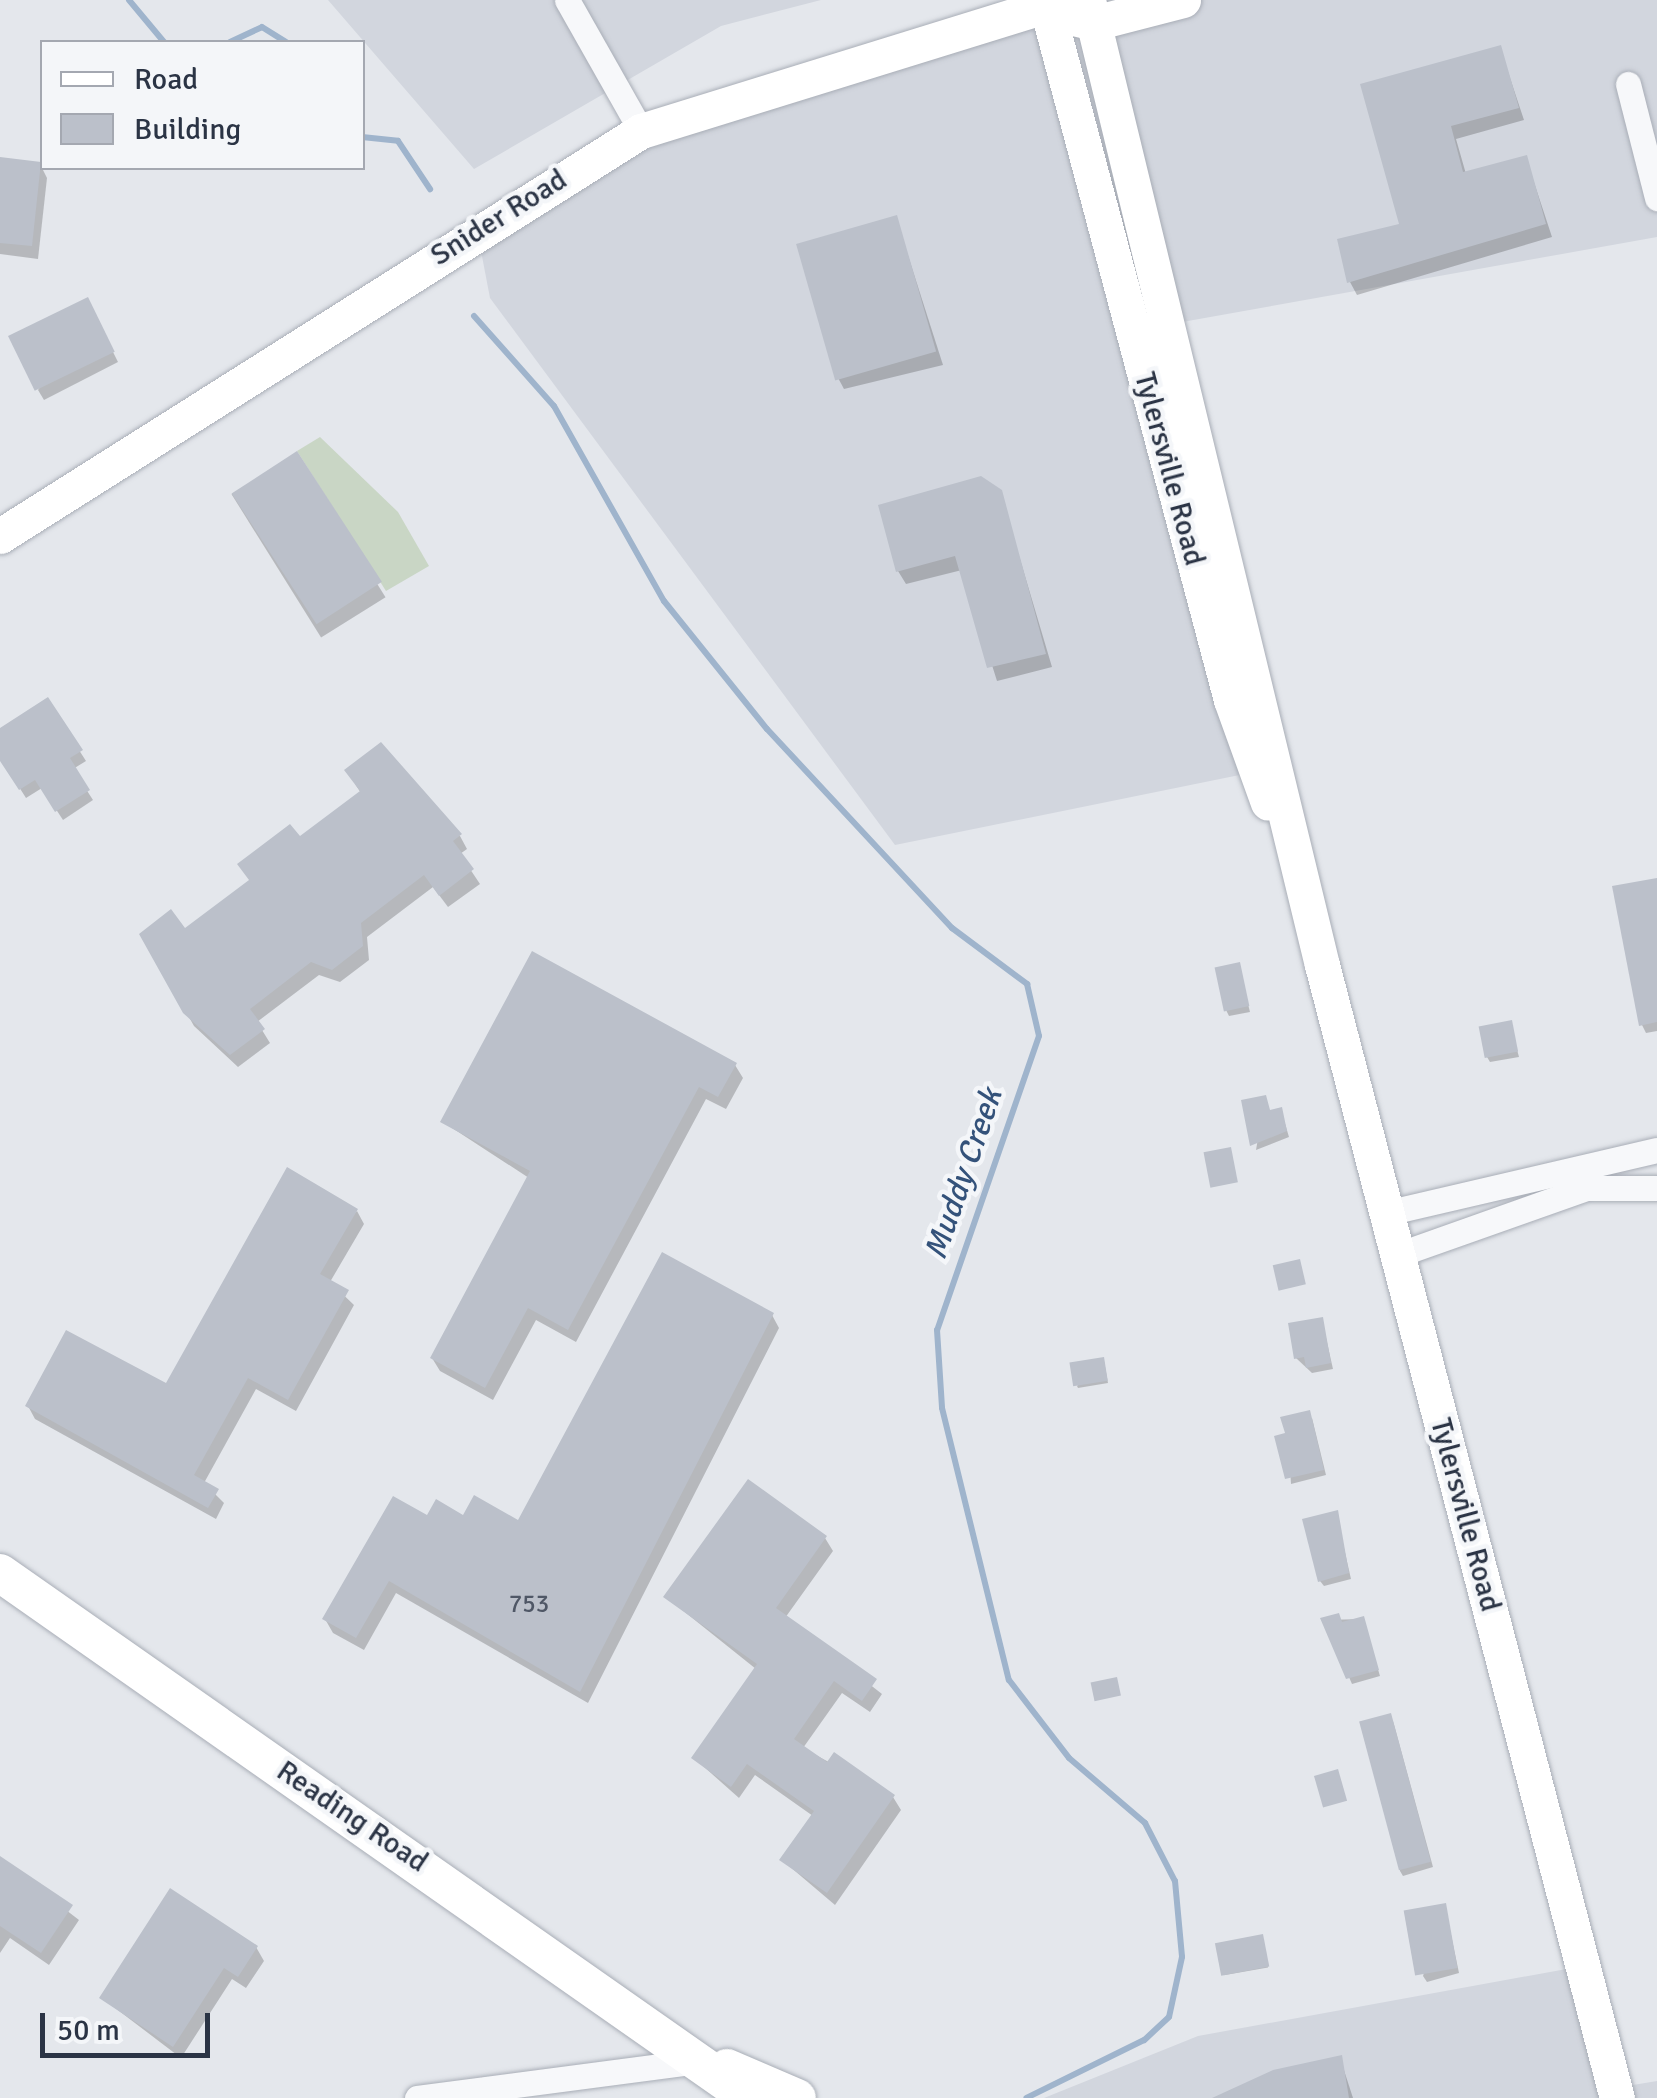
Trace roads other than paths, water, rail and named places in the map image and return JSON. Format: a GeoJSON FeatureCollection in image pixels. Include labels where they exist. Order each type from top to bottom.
{"type":"FeatureCollection","features":[{"type":"Feature","properties":{"kind":"main road","name":"Snider Road"},"geometry":{"type":"LineString","coordinates":[[0,536],[640,131],[788,78],[1052,4],[1091,12],[1183,0]]}},
{"type":"Feature","properties":{"kind":"main road","name":"Tylersville Road"},"geometry":{"type":"LineString","coordinates":[[1052,4],[1231,700],[1314,931]]}},
{"type":"Feature","properties":{"kind":"main road","name":"Tylersville Road"},"geometry":{"type":"LineString","coordinates":[[1091,12],[1314,931],[1618,2098]]}},
{"type":"Feature","properties":{"kind":"main road","name":"Reading Road"},"geometry":{"type":"LineString","coordinates":[[0,1573],[706,2060],[749,2098]]}},
{"type":"Feature","properties":{"kind":"main road","name":"Reading Road"},"geometry":{"type":"LineString","coordinates":[[706,2060],[797,2098]]}},
{"type":"Feature","properties":{"kind":"street"},"geometry":{"type":"LineString","coordinates":[[567,0],[640,131]]}},
{"type":"Feature","properties":{"kind":"street"},"geometry":{"type":"LineString","coordinates":[[1628,84],[1657,198]]}},
{"type":"Feature","properties":{"kind":"street"},"geometry":{"type":"LineString","coordinates":[[1386,1212],[1657,1150]]}},
{"type":"Feature","properties":{"kind":"street"},"geometry":{"type":"LineString","coordinates":[[1397,1255],[1586,1188],[1657,1188]]}},
{"type":"Feature","properties":{"kind":"street"},"geometry":{"type":"LineString","coordinates":[[417,2098],[706,2060]]}},
{"type":"Feature","properties":{"kind":"waterway","name":"Muddy Creek"},"geometry":{"type":"LineString","coordinates":[[129,0],[162,40]]}},
{"type":"Feature","properties":{"kind":"waterway","name":"Muddy Creek"},"geometry":{"type":"LineString","coordinates":[[234,40],[262,27],[283,40]]}},
{"type":"Feature","properties":{"kind":"waterway","name":"Muddy Creek"},"geometry":{"type":"LineString","coordinates":[[365,137],[398,141],[430,189]]}},
{"type":"Feature","properties":{"kind":"waterway","name":"Muddy Creek"},"geometry":{"type":"LineString","coordinates":[[474,316],[554,406],[664,601],[767,729],[952,928],[1027,984],[1039,1036],[937,1330],[942,1408],[1009,1680],[1069,1758],[1145,1823],[1175,1881],[1182,1957],[1169,2017],[1144,2040],[1026,2098]]}}]}
